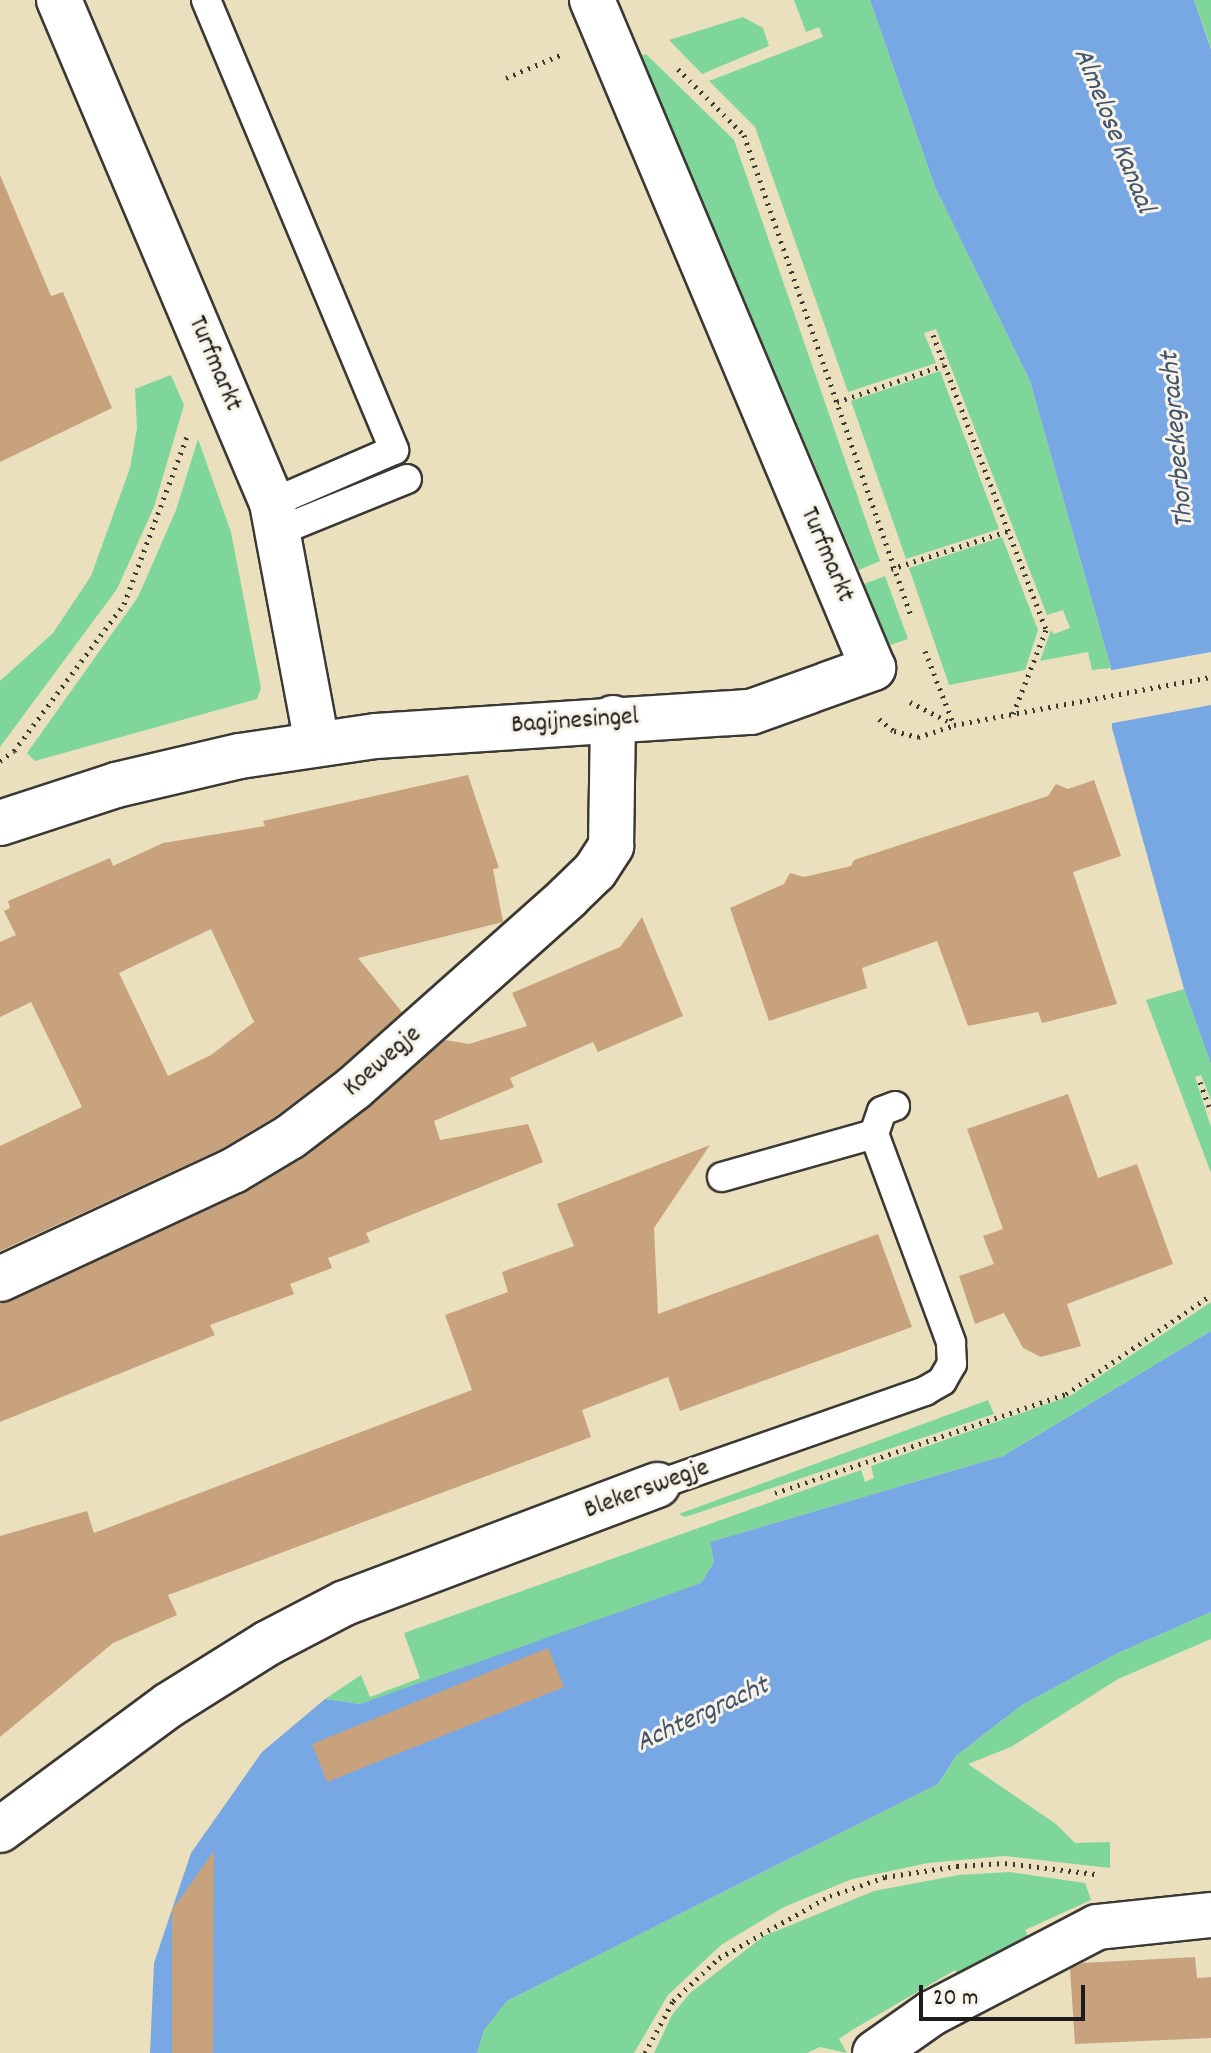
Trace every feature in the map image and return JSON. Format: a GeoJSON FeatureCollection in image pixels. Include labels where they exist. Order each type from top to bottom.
{"type":"FeatureCollection","features":[{"type":"Feature","properties":{"kind":"street","name":"Turfmarkt"},"geometry":{"type":"LineString","coordinates":[[59,0],[228,398],[275,517],[317,743]]}},
{"type":"Feature","properties":{"kind":"street","name":"Turfmarkt"},"geometry":{"type":"LineString","coordinates":[[592,0],[873,668]]}},
{"type":"Feature","properties":{"kind":"street","name":"Bagijnesingel"},"geometry":{"type":"LineString","coordinates":[[0,823],[116,785],[317,743],[613,718],[751,712],[873,668]]}},
{"type":"Feature","properties":{"kind":"street","name":"Koewegje"},"geometry":{"type":"LineString","coordinates":[[0,1279],[233,1171],[290,1137],[354,1088],[578,889],[611,846],[613,718]]}},
{"type":"Feature","properties":{"kind":"street","name":"Blekerswegje"},"geometry":{"type":"LineString","coordinates":[[0,1830],[169,1705],[268,1643],[345,1603],[657,1485]]}},
{"type":"Feature","properties":{"kind":"street"},"geometry":{"type":"LineString","coordinates":[[875,2053],[932,2013],[1097,1927],[1211,1915]]}},
{"type":"Feature","properties":{"kind":"lane"},"geometry":{"type":"LineString","coordinates":[[206,0],[394,450],[275,517]]}},
{"type":"Feature","properties":{"kind":"lane"},"geometry":{"type":"LineString","coordinates":[[275,517],[407,479]]}},
{"type":"Feature","properties":{"kind":"lane"},"geometry":{"type":"LineString","coordinates":[[722,1177],[874,1134],[882,1111],[895,1106]]}},
{"type":"Feature","properties":{"kind":"lane","name":"Blekerswegje"},"geometry":{"type":"LineString","coordinates":[[657,1485],[925,1391],[949,1373],[951,1342],[874,1134]]}},
{"type":"Feature","properties":{"kind":"path"},"geometry":{"type":"LineString","coordinates":[[933,335],[1046,630],[1013,714]]}},
{"type":"Feature","properties":{"kind":"path"},"geometry":{"type":"LineString","coordinates":[[837,402],[944,365]]}},
{"type":"Feature","properties":{"kind":"path"},"geometry":{"type":"LineString","coordinates":[[0,761],[14,751],[124,604],[196,412],[228,398]]}},
{"type":"Feature","properties":{"kind":"path"},"geometry":{"type":"LineString","coordinates":[[841,591],[892,568],[1008,531]]}},
{"type":"Feature","properties":{"kind":"path"},"geometry":{"type":"LineString","coordinates":[[873,668],[873,705],[894,731],[918,737],[954,725],[1211,677]]}},
{"type":"Feature","properties":{"kind":"path"},"geometry":{"type":"LineString","coordinates":[[1200,1082],[1211,1112]]}},
{"type":"Feature","properties":{"kind":"path"},"geometry":{"type":"LineString","coordinates":[[645,2053],[673,2001],[719,1958],[830,1896],[885,1877],[957,1866],[1062,1866],[1107,1876]]}},
{"type":"Feature","properties":{"kind":"green space"},"geometry":{"type":"Polygon","coordinates":[[[794,0],[870,0],[935,187],[1030,381],[1111,668],[1092,670],[1088,652],[1040,661],[1051,630],[1054,634],[1070,628],[1063,610],[1047,615],[936,329],[924,333],[936,363],[848,392],[755,127],[709,81],[823,37],[819,27],[806,32],[794,0]]]}},
{"type":"Feature","properties":{"kind":"green space"},"geometry":{"type":"Polygon","coordinates":[[[1194,0],[1211,0],[1211,48],[1206,33],[1194,0]]]}},
{"type":"Feature","properties":{"kind":"green space"},"geometry":{"type":"Polygon","coordinates":[[[743,17],[763,28],[769,46],[702,74],[669,40],[743,17]]]}},
{"type":"Feature","properties":{"kind":"green space"},"geometry":{"type":"Polygon","coordinates":[[[646,54],[734,140],[880,561],[859,570],[641,56],[646,54]]]}},
{"type":"Feature","properties":{"kind":"green space"},"geometry":{"type":"Polygon","coordinates":[[[940,371],[999,529],[906,559],[851,401],[940,371]]]}},
{"type":"Feature","properties":{"kind":"green space"},"geometry":{"type":"Polygon","coordinates":[[[171,375],[184,405],[154,507],[117,589],[0,747],[0,681],[53,633],[91,576],[130,468],[137,428],[135,389],[171,375]]]}},
{"type":"Feature","properties":{"kind":"green space"},"geometry":{"type":"Polygon","coordinates":[[[198,439],[231,532],[261,688],[257,699],[35,761],[27,753],[138,597],[176,510],[198,439]]]}},
{"type":"Feature","properties":{"kind":"green space"},"geometry":{"type":"Polygon","coordinates":[[[1002,537],[1038,630],[1025,670],[949,685],[909,568],[1002,537]]]}},
{"type":"Feature","properties":{"kind":"green space"},"geometry":{"type":"Polygon","coordinates":[[[885,576],[908,639],[890,645],[864,584],[885,576]]]}},
{"type":"Feature","properties":{"kind":"green space"},"geometry":{"type":"Polygon","coordinates":[[[1184,989],[1211,1064],[1211,1100],[1201,1075],[1195,1077],[1211,1127],[1211,1173],[1146,1000],[1184,989]]]}},
{"type":"Feature","properties":{"kind":"green space"},"geometry":{"type":"Polygon","coordinates":[[[1211,1302],[1211,1331],[1003,1456],[710,1542],[714,1562],[701,1583],[550,1638],[360,1704],[325,1699],[361,1675],[370,1697],[420,1678],[404,1633],[861,1470],[865,1482],[874,1478],[871,1466],[1070,1396],[1211,1302]]]}},
{"type":"Feature","properties":{"kind":"green space"},"geometry":{"type":"Polygon","coordinates":[[[988,1400],[994,1414],[685,1517],[679,1514],[988,1400]]]}},
{"type":"Feature","properties":{"kind":"green space"},"geometry":{"type":"Polygon","coordinates":[[[1211,1612],[1211,1639],[1118,1679],[1011,1747],[968,1764],[1056,1824],[1075,1843],[1110,1842],[1110,1868],[1005,1856],[928,1863],[852,1879],[784,1907],[721,1945],[668,1995],[634,2053],[477,2053],[484,2030],[507,2001],[938,1784],[956,1756],[1022,1705],[1118,1653],[1211,1612]]]}},
{"type":"Feature","properties":{"kind":"green space"},"geometry":{"type":"Polygon","coordinates":[[[1010,1872],[1085,1883],[1091,1900],[1025,1930],[1030,1940],[962,1980],[955,1970],[852,2030],[839,2039],[847,2053],[820,2047],[807,2053],[654,2053],[672,2015],[690,1993],[764,1936],[874,1891],[959,1875],[1010,1872]]]}},
{"type":"Feature","properties":{"kind":"water"},"geometry":{"type":"Polygon","coordinates":[[[870,0],[1194,0],[1211,49],[1211,1064],[1184,989],[1112,728],[1111,668],[1030,381],[935,187],[870,0]]]}},
{"type":"Feature","properties":{"kind":"water","name":"Achtergracht"},"geometry":{"type":"Polygon","coordinates":[[[1211,1331],[1211,1612],[1118,1653],[1022,1705],[956,1756],[938,1784],[507,2001],[484,2030],[477,2053],[150,2053],[154,1963],[191,1853],[262,1752],[325,1699],[360,1704],[701,1583],[714,1562],[710,1542],[1003,1456],[1211,1331]]]}},
{"type":"Feature","properties":{"kind":"pier"},"geometry":{"type":"Polygon","coordinates":[[[1211,652],[1211,705],[1108,724],[1107,671],[1211,652]]]}},
{"type":"Feature","properties":{"kind":"building"},"geometry":{"type":"Polygon","coordinates":[[[0,175],[51,296],[63,292],[112,408],[0,462],[0,175]]]}},
{"type":"Feature","properties":{"kind":"building"},"geometry":{"type":"Polygon","coordinates":[[[468,775],[499,868],[493,869],[503,922],[358,958],[402,1012],[338,1069],[276,1116],[221,1149],[0,1251],[0,1146],[82,1107],[31,1002],[0,1017],[0,942],[16,935],[4,911],[10,908],[8,901],[110,858],[113,866],[163,843],[265,826],[263,821],[468,775]],[[211,929],[119,973],[168,1076],[211,1055],[254,1022],[211,929]]]}},
{"type":"Feature","properties":{"kind":"building"},"geometry":{"type":"Polygon","coordinates":[[[1094,780],[1121,856],[1073,872],[1117,1004],[1042,1023],[1038,1012],[968,1026],[937,941],[862,968],[867,988],[769,1021],[730,908],[784,884],[790,873],[804,877],[851,866],[854,860],[1048,796],[1056,784],[1068,789],[1094,780]]]}},
{"type":"Feature","properties":{"kind":"building"},"geometry":{"type":"Polygon","coordinates":[[[642,917],[683,1016],[598,1052],[593,1042],[510,1078],[514,1087],[434,1121],[440,1140],[528,1124],[543,1162],[366,1233],[370,1242],[328,1258],[332,1268],[290,1284],[294,1294],[210,1325],[215,1335],[0,1422],[0,1304],[246,1192],[305,1157],[445,1040],[469,1044],[527,1026],[512,993],[620,947],[642,917]]]}},
{"type":"Feature","properties":{"kind":"building"},"geometry":{"type":"Polygon","coordinates":[[[1068,1094],[1098,1178],[1137,1164],[1173,1264],[1067,1304],[1081,1346],[1041,1357],[1023,1348],[1004,1313],[975,1324],[959,1276],[994,1264],[983,1236],[1003,1229],[967,1129],[1068,1094]]]}},
{"type":"Feature","properties":{"kind":"building"},"geometry":{"type":"Polygon","coordinates":[[[710,1145],[654,1228],[658,1314],[878,1234],[912,1327],[680,1411],[668,1377],[582,1410],[591,1437],[168,1595],[177,1615],[113,1643],[0,1737],[0,1536],[87,1511],[94,1533],[472,1390],[445,1315],[508,1292],[502,1272],[574,1246],[557,1204],[710,1145]]]}},
{"type":"Feature","properties":{"kind":"building"},"geometry":{"type":"Polygon","coordinates":[[[548,1648],[564,1687],[327,1782],[312,1744],[548,1648]]]}},
{"type":"Feature","properties":{"kind":"building"},"geometry":{"type":"Polygon","coordinates":[[[214,1851],[213,2053],[172,2053],[172,1910],[214,1851]]]}},
{"type":"Feature","properties":{"kind":"building"},"geometry":{"type":"Polygon","coordinates":[[[1195,1957],[1197,1978],[1211,1977],[1211,2038],[1075,2044],[1070,1969],[1083,1963],[1195,1957]]]}},
{"type":"Feature","properties":{"kind":"water label","name":"Almelose Kanaal"},"geometry":{"type":"Point","coordinates":[1112,131]}},
{"type":"Feature","properties":{"kind":"water label","name":"Thorbeckegracht"},"geometry":{"type":"Point","coordinates":[1179,440]}}]}
